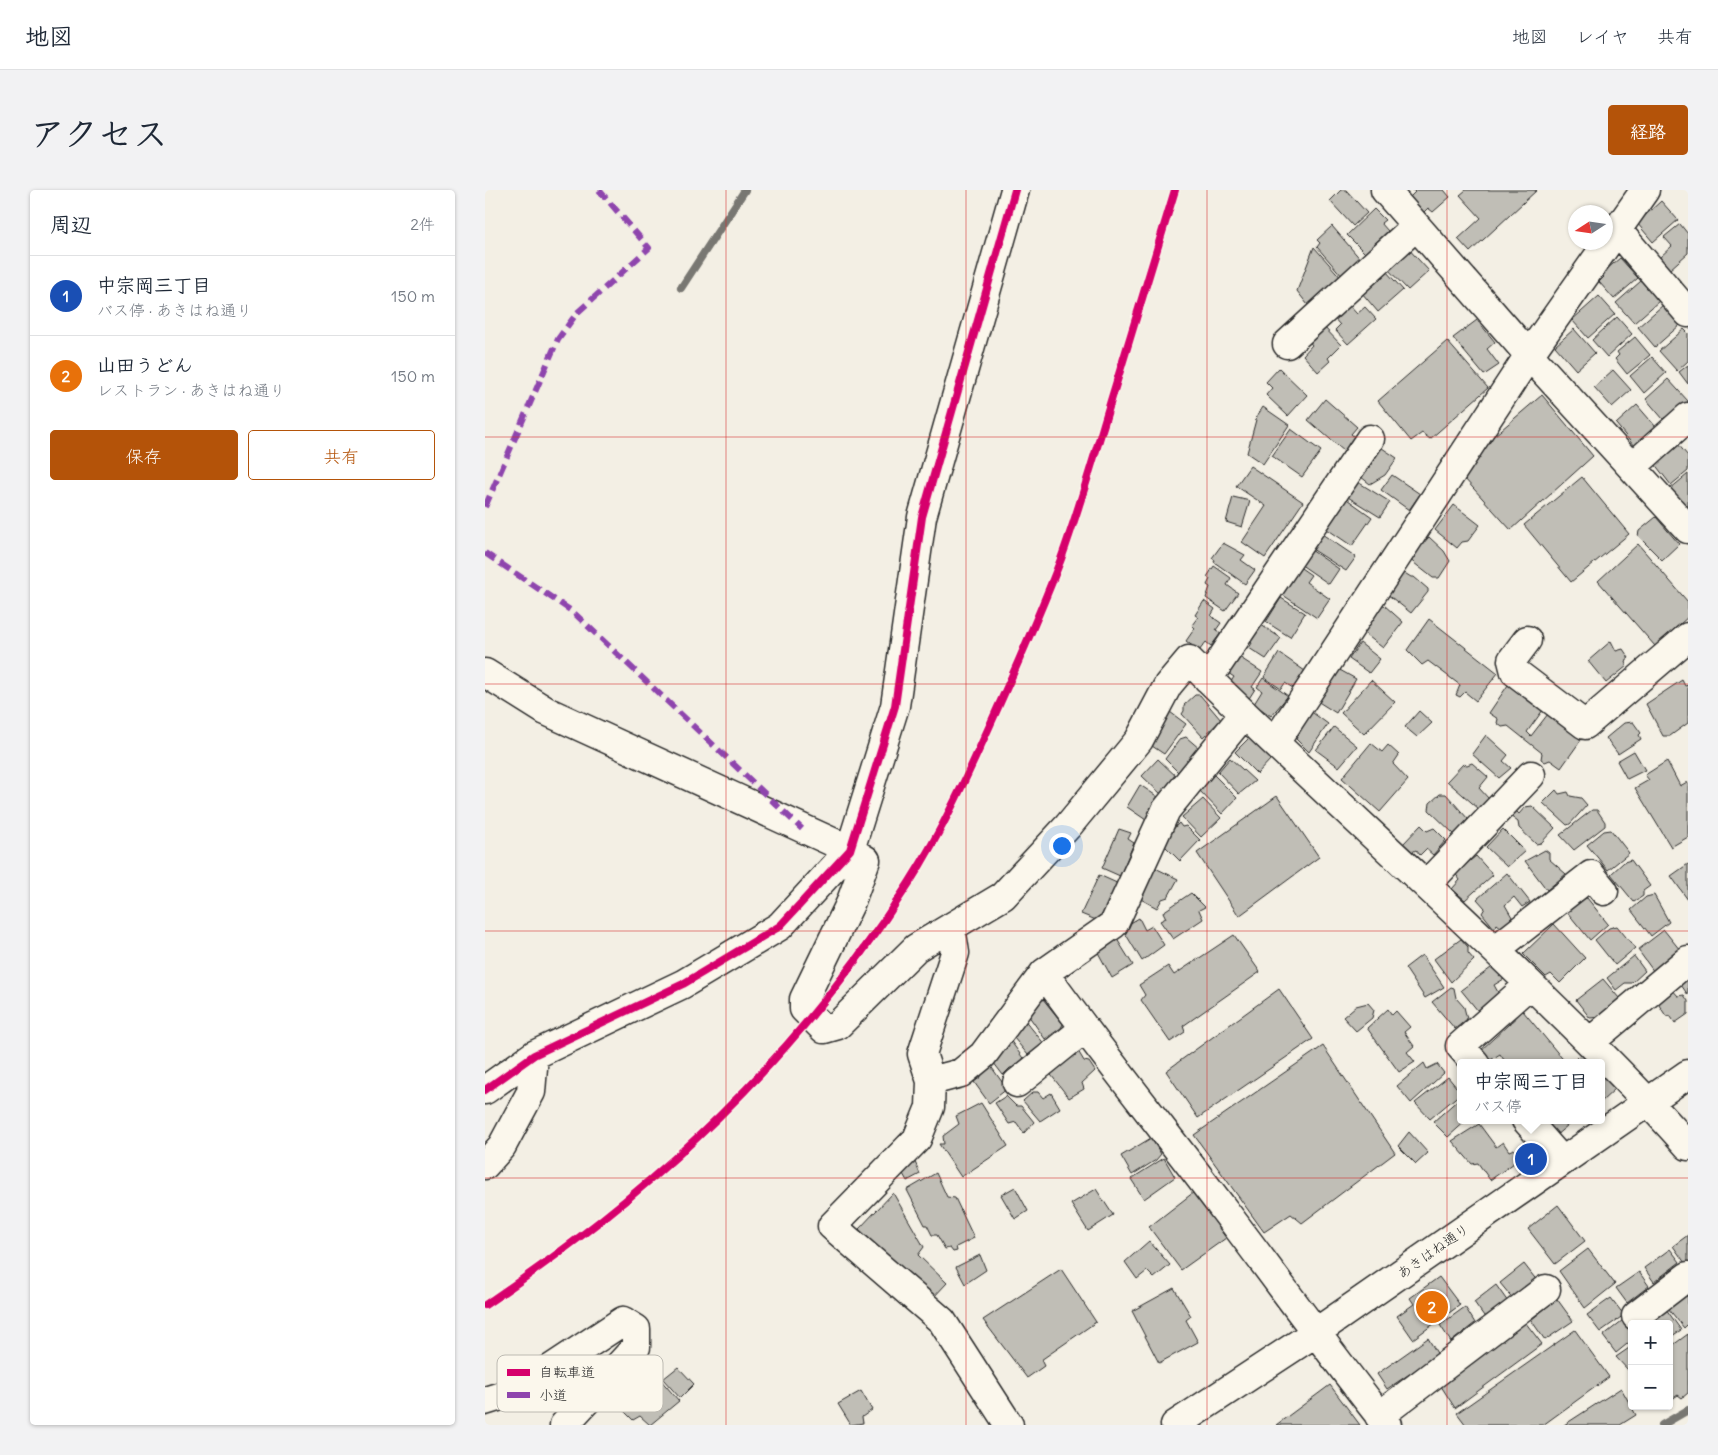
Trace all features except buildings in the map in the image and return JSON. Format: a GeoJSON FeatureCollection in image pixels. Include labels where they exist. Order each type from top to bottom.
{"type":"FeatureCollection","features":[{"type":"Feature","properties":{"kind":"street"},"geometry":{"type":"LineString","coordinates":[[485,1090],[534,1055],[683,984],[780,926],[850,850],[895,706],[922,517],[1015,190]]}},
{"type":"Feature","properties":{"kind":"street"},"geometry":{"type":"LineString","coordinates":[[1275,742],[1529,355],[1645,190]]}},
{"type":"Feature","properties":{"kind":"street"},"geometry":{"type":"LineString","coordinates":[[1389,192],[1416,226],[1529,355],[1688,528]]}},
{"type":"Feature","properties":{"kind":"street"},"geometry":{"type":"LineString","coordinates":[[1287,344],[1416,226]]}},
{"type":"Feature","properties":{"kind":"street"},"geometry":{"type":"LineString","coordinates":[[1618,231],[1688,313]]}},
{"type":"Feature","properties":{"kind":"street"},"geometry":{"type":"LineString","coordinates":[[1632,468],[1688,417]]}},
{"type":"Feature","properties":{"kind":"street"},"geometry":{"type":"LineString","coordinates":[[485,673],[546,711],[850,850],[866,860],[850,904],[805,999],[803,1009],[824,1029],[838,1025],[916,948],[1003,896],[1068,826],[1139,740],[1169,685],[1198,669],[1370,439]]}},
{"type":"Feature","properties":{"kind":"street"},"geometry":{"type":"LineString","coordinates":[[1527,640],[1512,660],[1515,672],[1585,725],[1688,637]]}},
{"type":"Feature","properties":{"kind":"street"},"geometry":{"type":"LineString","coordinates":[[1198,669],[1427,884],[1590,1042],[1648,1100],[1688,1146]]}},
{"type":"Feature","properties":{"kind":"street"},"geometry":{"type":"LineString","coordinates":[[931,1081],[961,1073],[983,1055],[1044,973],[1114,924],[1166,810],[1244,714]]}},
{"type":"Feature","properties":{"kind":"street"},"geometry":{"type":"LineString","coordinates":[[1427,884],[1531,775]]}},
{"type":"Feature","properties":{"kind":"street"},"geometry":{"type":"LineString","coordinates":[[1495,950],[1591,875],[1604,891]]}},
{"type":"Feature","properties":{"kind":"street"},"geometry":{"type":"LineString","coordinates":[[951,927],[955,953],[921,1054],[931,1081],[930,1107],[917,1138],[832,1226],[942,1321],[1006,1424]]}},
{"type":"Feature","properties":{"kind":"street"},"geometry":{"type":"LineString","coordinates":[[1590,1042],[1688,960]]}},
{"type":"Feature","properties":{"kind":"street"},"geometry":{"type":"LineString","coordinates":[[1044,973],[1084,1029],[1383,1420],[1547,1289]]}},
{"type":"Feature","properties":{"kind":"street"},"geometry":{"type":"LineString","coordinates":[[1471,1059],[1460,1046],[1530,984]]}},
{"type":"Feature","properties":{"kind":"street"},"geometry":{"type":"LineString","coordinates":[[1017,1083],[1084,1029]]}},
{"type":"Feature","properties":{"kind":"street"},"geometry":{"type":"LineString","coordinates":[[485,1165],[502,1146],[531,1092],[534,1055]]}},
{"type":"Feature","properties":{"kind":"street","name":"あきはね通り"},"geometry":{"type":"LineString","coordinates":[[1175,1425],[1315,1333],[1688,1074]]}},
{"type":"Feature","properties":{"kind":"street"},"geometry":{"type":"LineString","coordinates":[[1530,1124],[1562,1161]]}},
{"type":"Feature","properties":{"kind":"street"},"geometry":{"type":"LineString","coordinates":[[1636,1316],[1688,1276]]}},
{"type":"Feature","properties":{"kind":"street"},"geometry":{"type":"LineString","coordinates":[[571,1355],[623,1321],[636,1329],[636,1347],[629,1355]]}},
{"type":"Feature","properties":{"kind":"street"},"geometry":{"type":"LineString","coordinates":[[485,1401],[497,1397]]}},
{"type":"Feature","properties":{"kind":"street"},"geometry":{"type":"LineString","coordinates":[[564,1425],[576,1412]]}},
{"type":"Feature","properties":{"kind":"waterway"},"geometry":{"type":"LineString","coordinates":[[681,288],[745,190]]}},
{"type":"Feature","properties":{"kind":"waterway"},"geometry":{"type":"LineString","coordinates":[[1662,1425],[1688,1410]]}},
{"type":"Feature","properties":{"kind":"marked path"},"geometry":{"type":"LineString","coordinates":[[485,507],[558,339],[577,313],[649,248],[599,190]]}},
{"type":"Feature","properties":{"kind":"marked path"},"geometry":{"type":"LineString","coordinates":[[485,553],[573,612],[802,829]]}},
{"type":"Feature","properties":{"kind":"cycle path"},"geometry":{"type":"LineString","coordinates":[[485,1090],[534,1055],[683,984],[780,926],[850,850],[895,706],[922,517],[1015,190]]}},
{"type":"Feature","properties":{"kind":"cycle path"},"geometry":{"type":"LineString","coordinates":[[485,1305],[548,1261],[608,1215],[665,1167],[719,1116],[771,1063],[820,1007],[866,947],[909,883],[944,822],[965,779],[1021,656],[1061,559],[1085,488],[1175,190]]}},
{"type":"Feature","properties":{"kind":"place","name":"中宗岡三丁目"},"geometry":{"type":"Point","coordinates":[1531,1159]}},
{"type":"Feature","properties":{"kind":"place","name":"山田うどん"},"geometry":{"type":"Point","coordinates":[1432,1307]}}]}
